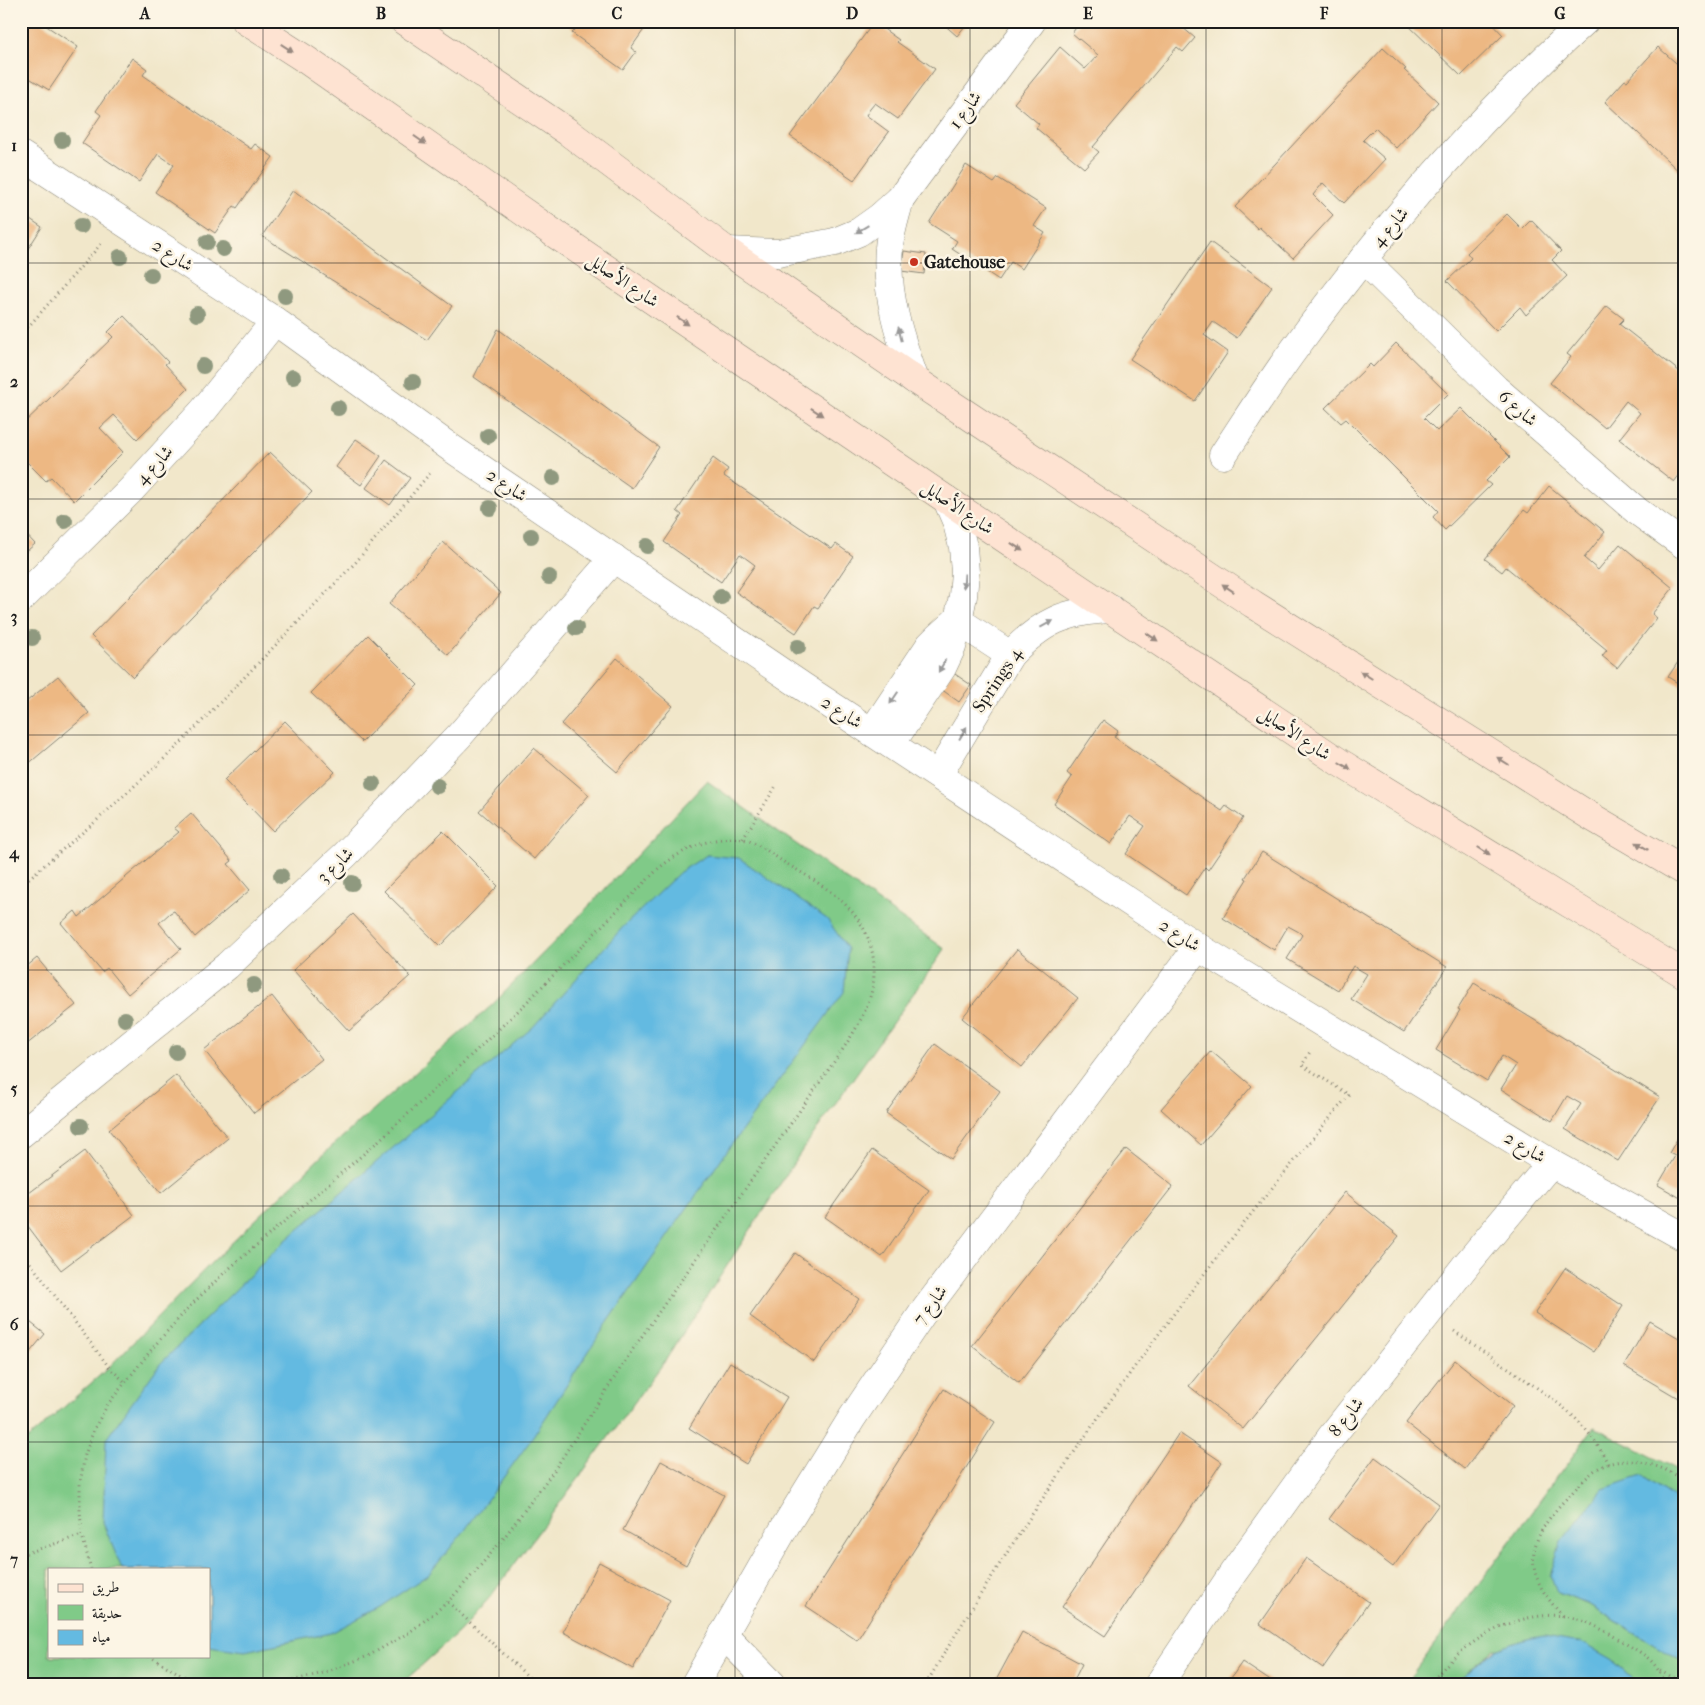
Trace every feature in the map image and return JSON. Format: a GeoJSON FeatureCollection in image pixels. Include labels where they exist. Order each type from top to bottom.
{"type":"FeatureCollection","features":[{"type":"Feature","properties":{"kind":"main road","name":"شارع الأصايل"},"geometry":{"type":"LineString","coordinates":[[246,21],[305,59],[555,234],[947,500],[1339,762],[1684,974]]}},
{"type":"Feature","properties":{"kind":"main road"},"geometry":{"type":"LineString","coordinates":[[404,21],[568,132],[727,251],[916,380],[1253,604],[1590,816],[1684,871]]}},
{"type":"Feature","properties":{"kind":"street","name":"شارع 1"},"geometry":{"type":"LineString","coordinates":[[727,251],[778,253],[835,242],[860,232],[880,217],[900,199],[1032,21]]}},
{"type":"Feature","properties":{"kind":"street","name":"شارع 4"},"geometry":{"type":"LineString","coordinates":[[1223,455],[1290,355],[1363,259],[1484,120],[1585,21]]}},
{"type":"Feature","properties":{"kind":"street","name":"شارع 2"},"geometry":{"type":"LineString","coordinates":[[21,154],[275,321],[451,448],[881,738],[1198,948],[1551,1163],[1684,1237]]}},
{"type":"Feature","properties":{"kind":"street","name":"شارع 1"},"geometry":{"type":"LineString","coordinates":[[900,199],[888,250],[890,297],[901,342],[916,380]]}},
{"type":"Feature","properties":{"kind":"street","name":"شارع 6"},"geometry":{"type":"LineString","coordinates":[[1363,259],[1496,389],[1637,511],[1684,545]]}},
{"type":"Feature","properties":{"kind":"street","name":"شارع 4"},"geometry":{"type":"LineString","coordinates":[[21,599],[131,490],[203,411],[275,321]]}},
{"type":"Feature","properties":{"kind":"street"},"geometry":{"type":"LineString","coordinates":[[881,738],[942,668],[952,647],[964,588],[965,572],[963,547],[957,523],[947,500]]}},
{"type":"Feature","properties":{"kind":"street","name":"شارع 3"},"geometry":{"type":"LineString","coordinates":[[21,1134],[227,966],[346,854],[459,736],[614,558]]}},
{"type":"Feature","properties":{"kind":"street","name":"Springs 4"},"geometry":{"type":"LineString","coordinates":[[938,775],[1010,655],[1026,638],[1044,625],[1073,614],[1088,610],[1110,609]]}},
{"type":"Feature","properties":{"kind":"street"},"geometry":{"type":"LineString","coordinates":[[957,620],[1010,655]]}},
{"type":"Feature","properties":{"kind":"street","name":"شارع 7"},"geometry":{"type":"LineString","coordinates":[[695,1684],[786,1525],[852,1418],[922,1314],[1198,948]]}},
{"type":"Feature","properties":{"kind":"street","name":"شارع 8"},"geometry":{"type":"LineString","coordinates":[[1159,1684],[1233,1573],[1331,1437],[1466,1265],[1551,1163]]}},
{"type":"Feature","properties":{"kind":"street"},"geometry":{"type":"LineString","coordinates":[[723,1634],[772,1684]]}},
{"type":"Feature","properties":{"kind":"path"},"geometry":{"type":"LineString","coordinates":[[21,335],[122,221]]}},
{"type":"Feature","properties":{"kind":"path"},"geometry":{"type":"LineString","coordinates":[[21,885],[177,748],[356,562],[451,448]]}},
{"type":"Feature","properties":{"kind":"path"},"geometry":{"type":"LineString","coordinates":[[743,839],[776,786]]}},
{"type":"Feature","properties":{"kind":"path"},"geometry":{"type":"LineString","coordinates":[[91,1568],[82,1536],[80,1483],[85,1456],[94,1429],[108,1404],[125,1382],[182,1315],[224,1273],[374,1145],[447,1078],[519,1010],[658,869],[672,857],[688,848],[715,841],[743,839],[832,891],[853,911],[867,936],[874,964],[872,993],[862,1020],[633,1349],[553,1472],[503,1539],[448,1602],[410,1632],[368,1656],[324,1673],[279,1684]]}},
{"type":"Feature","properties":{"kind":"path"},"geometry":{"type":"LineString","coordinates":[[926,1684],[1014,1542],[1092,1426],[1174,1313],[1248,1218],[1349,1095],[1302,1064],[1326,1026]]}},
{"type":"Feature","properties":{"kind":"path"},"geometry":{"type":"LineString","coordinates":[[21,1251],[109,1367],[125,1382]]}},
{"type":"Feature","properties":{"kind":"path"},"geometry":{"type":"LineString","coordinates":[[1428,1313],[1566,1409],[1600,1447],[1608,1464]]}},
{"type":"Feature","properties":{"kind":"path"},"geometry":{"type":"LineString","coordinates":[[1564,1616],[1546,1597],[1538,1583],[1534,1566],[1533,1550],[1549,1517],[1582,1482],[1595,1471],[1608,1464],[1625,1460],[1643,1463],[1660,1468],[1684,1480]]}},
{"type":"Feature","properties":{"kind":"path"},"geometry":{"type":"LineString","coordinates":[[21,1555],[82,1536]]}},
{"type":"Feature","properties":{"kind":"path"},"geometry":{"type":"LineString","coordinates":[[448,1602],[536,1684]]}},
{"type":"Feature","properties":{"kind":"path"},"geometry":{"type":"LineString","coordinates":[[1431,1684],[1449,1661],[1469,1645],[1490,1632],[1538,1616],[1564,1616],[1588,1623],[1617,1638],[1649,1657],[1660,1671],[1664,1684]]}},
{"type":"Feature","properties":{"kind":"path"},"geometry":{"type":"LineString","coordinates":[[152,1658],[185,1677],[210,1684]]}},
{"type":"Feature","properties":{"kind":"path"},"geometry":{"type":"LineString","coordinates":[[1660,1671],[1684,1683]]}},
{"type":"Feature","properties":{"kind":"green space"},"geometry":{"type":"Polygon","coordinates":[[[707,781],[945,949],[803,1149],[665,1361],[491,1596],[459,1632],[401,1684],[21,1684],[21,1445],[106,1370],[212,1262],[331,1147],[491,1006],[569,927],[707,781]]]}},
{"type":"Feature","properties":{"kind":"green space"},"geometry":{"type":"Polygon","coordinates":[[[1594,1427],[1684,1473],[1684,1505],[1642,1476],[1557,1593],[1588,1604],[1684,1662],[1684,1684],[1639,1684],[1611,1659],[1495,1649],[1472,1667],[1455,1684],[1405,1684],[1594,1427]]]}},
{"type":"Feature","properties":{"kind":"water"},"geometry":{"type":"Polygon","coordinates":[[[707,855],[739,858],[827,919],[848,949],[844,992],[724,1155],[604,1328],[533,1437],[465,1530],[429,1574],[380,1607],[331,1633],[245,1651],[210,1646],[210,1568],[122,1568],[103,1523],[106,1439],[160,1364],[285,1241],[533,1027],[622,928],[680,872],[707,855]]]}},
{"type":"Feature","properties":{"kind":"water"},"geometry":{"type":"Polygon","coordinates":[[[1642,1476],[1684,1505],[1684,1662],[1588,1604],[1557,1593],[1550,1575],[1561,1542],[1603,1489],[1642,1476]]]}},
{"type":"Feature","properties":{"kind":"water"},"geometry":{"type":"Polygon","coordinates":[[[1544,1636],[1581,1642],[1611,1659],[1639,1684],[1455,1684],[1475,1665],[1495,1651],[1517,1642],[1544,1636]]]}},
{"type":"Feature","properties":{"kind":"building"},"geometry":{"type":"Polygon","coordinates":[[[21,21],[39,21],[78,47],[49,90],[21,73],[21,21]]]}},
{"type":"Feature","properties":{"kind":"building"},"geometry":{"type":"Polygon","coordinates":[[[563,21],[650,21],[631,48],[636,52],[623,70],[572,33],[575,30],[563,21]]]}},
{"type":"Feature","properties":{"kind":"building"},"geometry":{"type":"Polygon","coordinates":[[[940,21],[969,21],[957,36],[940,21]]]}},
{"type":"Feature","properties":{"kind":"building"},"geometry":{"type":"Polygon","coordinates":[[[1081,21],[1175,21],[1195,38],[1183,52],[1177,47],[1093,147],[1099,152],[1084,168],[1036,128],[1039,124],[1014,103],[1060,47],[1085,69],[1098,55],[1072,33],[1081,21]]]}},
{"type":"Feature","properties":{"kind":"building"},"geometry":{"type":"Polygon","coordinates":[[[1406,21],[1490,21],[1503,35],[1461,76],[1406,21]]]}},
{"type":"Feature","properties":{"kind":"building"},"geometry":{"type":"Polygon","coordinates":[[[874,22],[899,40],[897,42],[935,69],[898,119],[875,103],[870,109],[866,115],[889,132],[854,180],[790,136],[874,22]]]}},
{"type":"Feature","properties":{"kind":"building"},"geometry":{"type":"Polygon","coordinates":[[[1658,47],[1684,70],[1684,176],[1605,102],[1658,47]]]}},
{"type":"Feature","properties":{"kind":"building"},"geometry":{"type":"Polygon","coordinates":[[[1383,48],[1438,102],[1396,148],[1375,128],[1363,140],[1385,159],[1344,203],[1323,183],[1313,195],[1333,215],[1293,258],[1235,207],[1383,48]]]}},
{"type":"Feature","properties":{"kind":"building"},"geometry":{"type":"Polygon","coordinates":[[[132,58],[147,69],[143,75],[251,149],[255,144],[273,157],[237,208],[234,206],[215,233],[155,192],[174,165],[158,154],[139,182],[82,143],[101,115],[96,111],[132,58]]]}},
{"type":"Feature","properties":{"kind":"building"},"geometry":{"type":"Polygon","coordinates":[[[966,165],[994,183],[998,178],[1046,208],[1034,226],[1045,233],[1022,269],[1011,262],[999,280],[952,249],[957,241],[929,223],[966,165]]]}},
{"type":"Feature","properties":{"kind":"building"},"geometry":{"type":"Polygon","coordinates":[[[293,190],[452,306],[427,340],[262,236],[293,190]]]}},
{"type":"Feature","properties":{"kind":"building"},"geometry":{"type":"Polygon","coordinates":[[[21,213],[42,227],[24,255],[29,259],[21,271],[21,213]]]}},
{"type":"Feature","properties":{"kind":"building"},"geometry":{"type":"Polygon","coordinates":[[[1507,214],[1522,229],[1531,220],[1561,251],[1552,260],[1567,276],[1526,315],[1520,307],[1496,331],[1447,281],[1471,258],[1467,253],[1507,214]]]}},
{"type":"Feature","properties":{"kind":"building"},"geometry":{"type":"Polygon","coordinates":[[[1210,242],[1272,287],[1237,338],[1213,322],[1204,335],[1228,352],[1195,401],[1130,359],[1210,242]]]}},
{"type":"Feature","properties":{"kind":"building","name":"Gatehouse"},"geometry":{"type":"Polygon","coordinates":[[[904,251],[926,254],[924,274],[901,271],[904,251]]]}},
{"type":"Feature","properties":{"kind":"building"},"geometry":{"type":"Polygon","coordinates":[[[1607,306],[1624,319],[1619,324],[1684,375],[1684,469],[1674,482],[1619,439],[1640,413],[1626,401],[1605,428],[1550,383],[1571,357],[1567,354],[1607,306]]]}},
{"type":"Feature","properties":{"kind":"building"},"geometry":{"type":"Polygon","coordinates":[[[124,316],[168,362],[165,364],[188,389],[137,439],[114,415],[100,428],[123,452],[74,501],[51,477],[46,481],[21,456],[21,426],[113,337],[108,332],[124,316]]]}},
{"type":"Feature","properties":{"kind":"building"},"geometry":{"type":"Polygon","coordinates":[[[498,329],[659,447],[632,488],[474,377],[498,329]]]}},
{"type":"Feature","properties":{"kind":"building"},"geometry":{"type":"Polygon","coordinates":[[[1396,343],[1448,394],[1424,418],[1437,431],[1461,408],[1510,457],[1486,481],[1491,485],[1445,530],[1433,517],[1438,511],[1346,419],[1341,423],[1325,408],[1370,364],[1373,367],[1396,343]]]}},
{"type":"Feature","properties":{"kind":"building"},"geometry":{"type":"Polygon","coordinates":[[[356,439],[381,456],[361,485],[336,467],[356,439]]]}},
{"type":"Feature","properties":{"kind":"building"},"geometry":{"type":"Polygon","coordinates":[[[270,452],[312,492],[133,677],[91,636],[270,452]]]}},
{"type":"Feature","properties":{"kind":"building"},"geometry":{"type":"Polygon","coordinates":[[[713,458],[728,469],[724,476],[832,549],[836,544],[853,556],[818,608],[814,606],[796,633],[736,592],[755,565],[740,554],[721,582],[664,542],[682,515],[677,511],[713,458]]]}},
{"type":"Feature","properties":{"kind":"building"},"geometry":{"type":"Polygon","coordinates":[[[386,460],[410,478],[390,505],[366,488],[386,460]]]}},
{"type":"Feature","properties":{"kind":"building"},"geometry":{"type":"Polygon","coordinates":[[[1549,486],[1605,532],[1584,558],[1598,570],[1620,544],[1673,588],[1652,614],[1657,618],[1617,668],[1602,656],[1607,650],[1506,567],[1502,572],[1485,559],[1524,510],[1528,513],[1549,486]]]}},
{"type":"Feature","properties":{"kind":"building"},"geometry":{"type":"Polygon","coordinates":[[[21,529],[35,544],[21,556],[21,529]]]}},
{"type":"Feature","properties":{"kind":"building"},"geometry":{"type":"Polygon","coordinates":[[[443,542],[501,593],[448,655],[389,604],[443,542]]]}},
{"type":"Feature","properties":{"kind":"building"},"geometry":{"type":"Polygon","coordinates":[[[368,635],[418,685],[362,742],[311,693],[368,635]]]}},
{"type":"Feature","properties":{"kind":"building"},"geometry":{"type":"Polygon","coordinates":[[[1684,653],[1684,687],[1668,677],[1684,653]]]}},
{"type":"Feature","properties":{"kind":"building"},"geometry":{"type":"Polygon","coordinates":[[[617,658],[673,706],[617,772],[561,724],[617,658]]]}},
{"type":"Feature","properties":{"kind":"building"},"geometry":{"type":"Polygon","coordinates":[[[952,672],[971,685],[959,702],[941,689],[952,672]]]}},
{"type":"Feature","properties":{"kind":"building"},"geometry":{"type":"Polygon","coordinates":[[[58,676],[89,713],[21,770],[21,706],[58,676]]]}},
{"type":"Feature","properties":{"kind":"building"},"geometry":{"type":"Polygon","coordinates":[[[1103,720],[1118,731],[1114,737],[1222,811],[1226,806],[1243,818],[1208,870],[1205,867],[1186,895],[1126,854],[1145,826],[1130,816],[1111,844],[1054,804],[1072,777],[1067,773],[1103,720]]]}},
{"type":"Feature","properties":{"kind":"building"},"geometry":{"type":"Polygon","coordinates":[[[285,721],[335,772],[273,831],[224,780],[285,721]]]}},
{"type":"Feature","properties":{"kind":"building"},"geometry":{"type":"Polygon","coordinates":[[[534,748],[589,795],[534,859],[479,811],[534,748]]]}},
{"type":"Feature","properties":{"kind":"building"},"geometry":{"type":"Polygon","coordinates":[[[191,813],[232,861],[228,864],[250,890],[195,937],[174,911],[170,913],[159,923],[181,949],[128,994],[107,968],[102,972],[61,923],[75,911],[79,917],[179,832],[174,828],[191,813]]]}},
{"type":"Feature","properties":{"kind":"building"},"geometry":{"type":"Polygon","coordinates":[[[443,831],[498,886],[440,946],[384,891],[443,831]]]}},
{"type":"Feature","properties":{"kind":"building"},"geometry":{"type":"Polygon","coordinates":[[[1262,852],[1447,967],[1404,1032],[1351,999],[1367,974],[1353,966],[1338,990],[1287,959],[1302,935],[1299,932],[1288,926],[1274,950],[1223,918],[1262,852]]]}},
{"type":"Feature","properties":{"kind":"building"},"geometry":{"type":"Polygon","coordinates":[[[353,914],[410,976],[349,1031],[293,970],[353,914]]]}},
{"type":"Feature","properties":{"kind":"building"},"geometry":{"type":"Polygon","coordinates":[[[1017,949],[1078,998],[1022,1067],[962,1018],[1017,949]]]}},
{"type":"Feature","properties":{"kind":"building"},"geometry":{"type":"Polygon","coordinates":[[[37,958],[76,1005],[21,1049],[21,971],[37,958]]]}},
{"type":"Feature","properties":{"kind":"building"},"geometry":{"type":"Polygon","coordinates":[[[1474,983],[1660,1097],[1618,1161],[1565,1129],[1581,1104],[1567,1096],[1552,1121],[1501,1089],[1516,1065],[1502,1056],[1487,1081],[1436,1050],[1474,983]]]}},
{"type":"Feature","properties":{"kind":"building"},"geometry":{"type":"Polygon","coordinates":[[[272,996],[322,1059],[254,1113],[204,1050],[272,996]]]}},
{"type":"Feature","properties":{"kind":"building"},"geometry":{"type":"Polygon","coordinates":[[[935,1044],[1000,1091],[951,1159],[886,1113],[935,1044]]]}},
{"type":"Feature","properties":{"kind":"building"},"geometry":{"type":"Polygon","coordinates":[[[1211,1051],[1252,1086],[1201,1145],[1161,1109],[1211,1051]]]}},
{"type":"Feature","properties":{"kind":"building"},"geometry":{"type":"Polygon","coordinates":[[[176,1075],[228,1138],[161,1193],[109,1130],[176,1075]]]}},
{"type":"Feature","properties":{"kind":"building"},"geometry":{"type":"Polygon","coordinates":[[[1684,1127],[1684,1200],[1658,1185],[1675,1156],[1669,1153],[1684,1127]]]}},
{"type":"Feature","properties":{"kind":"building"},"geometry":{"type":"Polygon","coordinates":[[[1126,1149],[1173,1186],[1019,1383],[972,1346],[1126,1149]]]}},
{"type":"Feature","properties":{"kind":"building"},"geometry":{"type":"Polygon","coordinates":[[[872,1150],[929,1190],[882,1257],[825,1217],[872,1150]]]}},
{"type":"Feature","properties":{"kind":"building"},"geometry":{"type":"Polygon","coordinates":[[[85,1151],[134,1215],[61,1270],[21,1217],[21,1199],[85,1151]]]}},
{"type":"Feature","properties":{"kind":"building"},"geometry":{"type":"Polygon","coordinates":[[[1345,1192],[1399,1236],[1243,1429],[1189,1386],[1345,1192]]]}},
{"type":"Feature","properties":{"kind":"building"},"geometry":{"type":"Polygon","coordinates":[[[795,1253],[859,1299],[814,1362],[750,1316],[795,1253]]]}},
{"type":"Feature","properties":{"kind":"building"},"geometry":{"type":"Polygon","coordinates":[[[1565,1268],[1623,1306],[1594,1352],[1535,1313],[1565,1268]]]}},
{"type":"Feature","properties":{"kind":"building"},"geometry":{"type":"Polygon","coordinates":[[[21,1315],[45,1334],[21,1363],[21,1315]]]}},
{"type":"Feature","properties":{"kind":"building"},"geometry":{"type":"Polygon","coordinates":[[[1650,1321],[1684,1341],[1684,1388],[1678,1398],[1624,1366],[1650,1321]]]}},
{"type":"Feature","properties":{"kind":"building"},"geometry":{"type":"Polygon","coordinates":[[[1455,1360],[1513,1406],[1465,1469],[1406,1423],[1455,1360]]]}},
{"type":"Feature","properties":{"kind":"building"},"geometry":{"type":"Polygon","coordinates":[[[730,1362],[787,1397],[746,1464],[689,1428],[730,1362]]]}},
{"type":"Feature","properties":{"kind":"building"},"geometry":{"type":"Polygon","coordinates":[[[944,1389],[995,1422],[857,1640],[806,1606],[944,1389]]]}},
{"type":"Feature","properties":{"kind":"building"},"geometry":{"type":"Polygon","coordinates":[[[1179,1433],[1222,1462],[1105,1636],[1062,1607],[1179,1433]]]}},
{"type":"Feature","properties":{"kind":"building"},"geometry":{"type":"Polygon","coordinates":[[[1375,1457],[1439,1504],[1393,1567],[1329,1519],[1375,1457]]]}},
{"type":"Feature","properties":{"kind":"building"},"geometry":{"type":"Polygon","coordinates":[[[661,1461],[724,1495],[686,1565],[623,1530],[661,1461]]]}},
{"type":"Feature","properties":{"kind":"building"},"geometry":{"type":"Polygon","coordinates":[[[1306,1558],[1369,1602],[1323,1668],[1260,1624],[1306,1558]]]}},
{"type":"Feature","properties":{"kind":"building"},"geometry":{"type":"Polygon","coordinates":[[[599,1562],[670,1600],[633,1669],[563,1632],[599,1562]]]}},
{"type":"Feature","properties":{"kind":"building"},"geometry":{"type":"Polygon","coordinates":[[[1022,1632],[1082,1664],[1072,1684],[994,1684],[1022,1632]]]}},
{"type":"Feature","properties":{"kind":"building"},"geometry":{"type":"Polygon","coordinates":[[[1242,1662],[1275,1684],[1227,1684],[1242,1662]]]}},
{"type":"Feature","properties":{"kind":"place","name":"Gatehouse"},"geometry":{"type":"Point","coordinates":[914,262]}}]}
